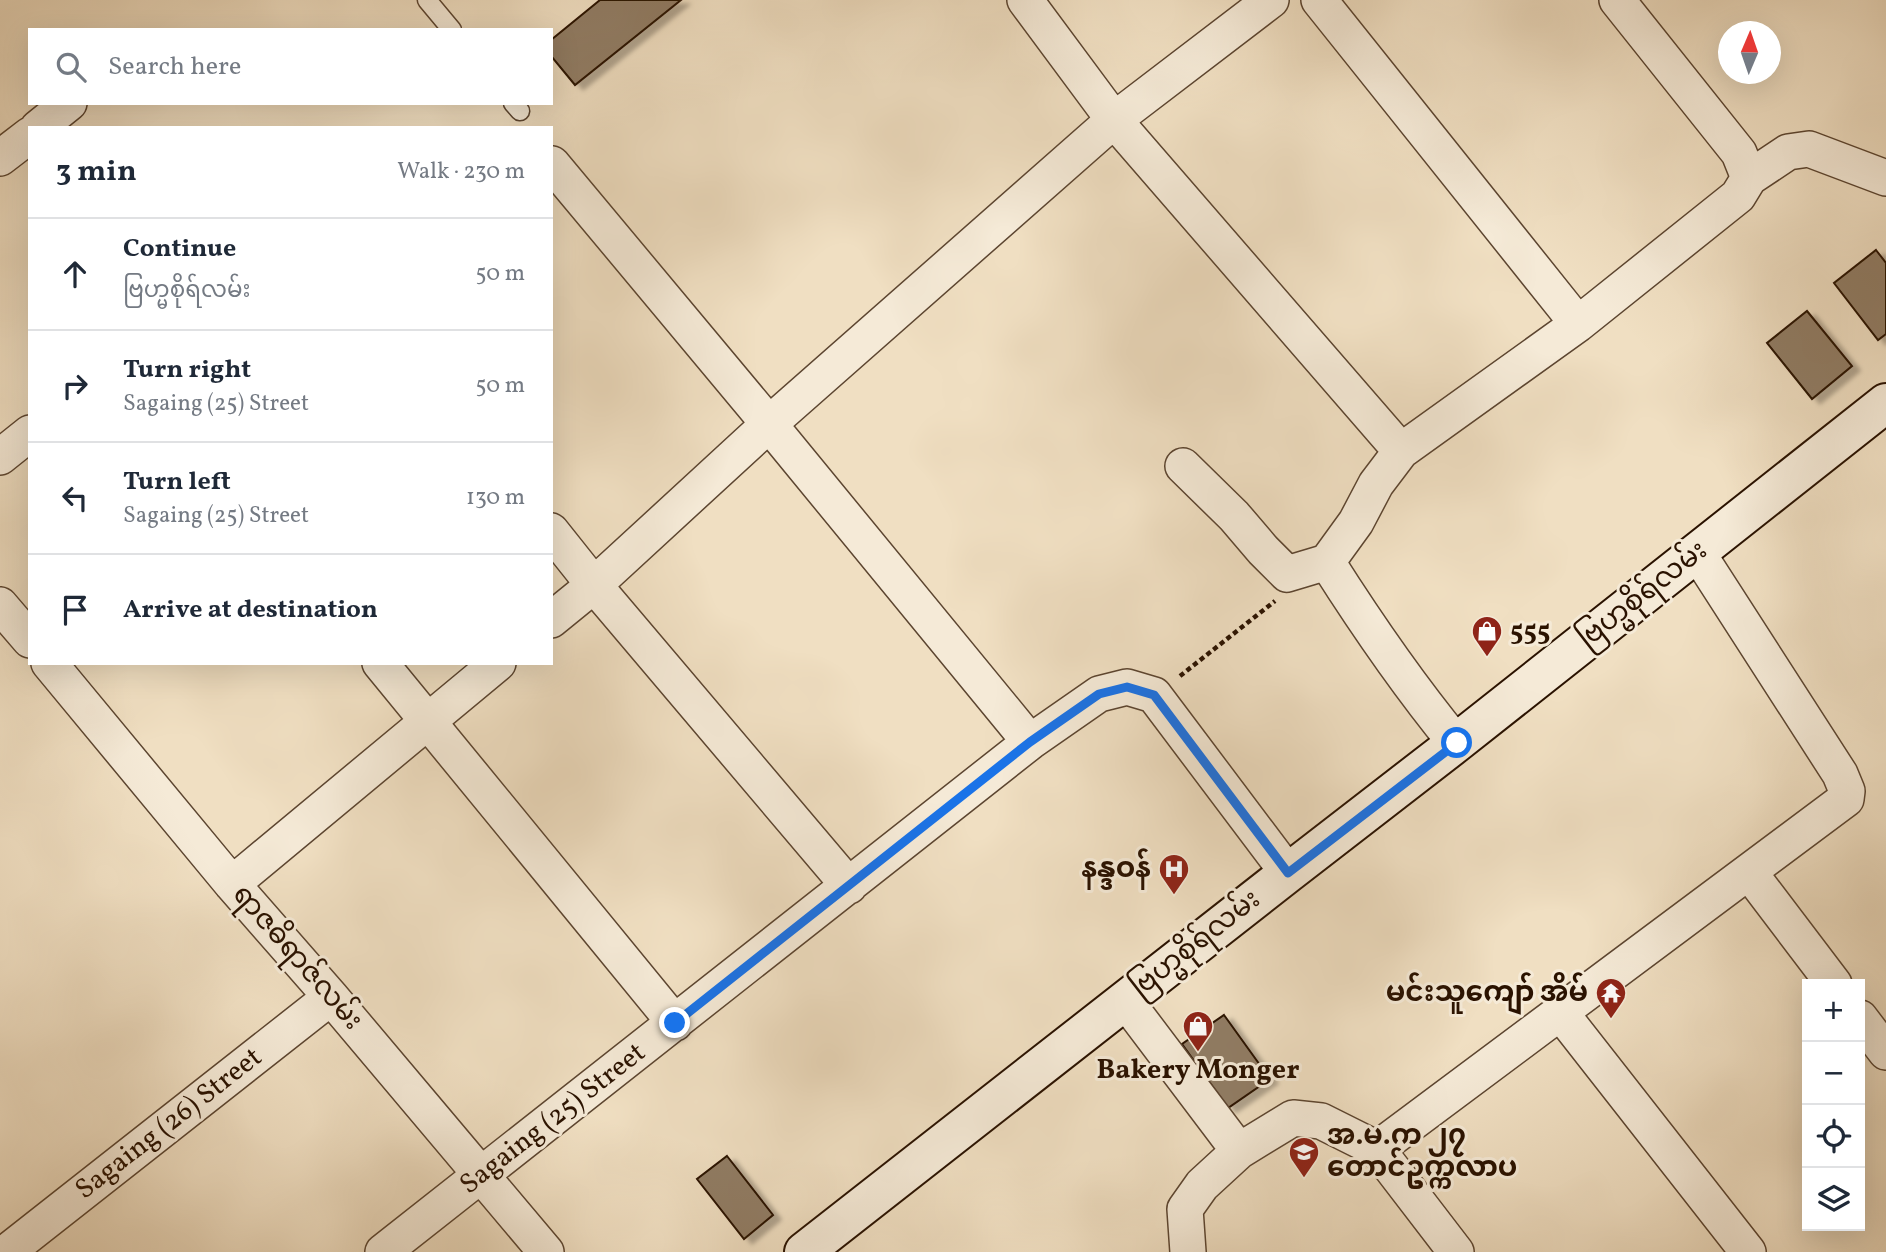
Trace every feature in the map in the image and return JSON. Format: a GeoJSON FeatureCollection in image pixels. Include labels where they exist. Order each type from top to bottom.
{"type":"FeatureCollection","features":[{"type":"Feature","properties":{"kind":"street"},"geometry":{"type":"LineString","coordinates":[[1025,0],[1114,120],[1401,451]]}},
{"type":"Feature","properties":{"kind":"street"},"geometry":{"type":"LineString","coordinates":[[553,618],[594,585],[769,424],[1114,120],[1271,0]]}},
{"type":"Feature","properties":{"kind":"street"},"geometry":{"type":"LineString","coordinates":[[1319,0],[1578,324]]}},
{"type":"Feature","properties":{"kind":"street"},"geometry":{"type":"LineString","coordinates":[[1617,0],[1739,153],[1749,178]]}},
{"type":"Feature","properties":{"kind":"street"},"geometry":{"type":"LineString","coordinates":[[40,126],[67,105]]}},
{"type":"Feature","properties":{"kind":"street"},"geometry":{"type":"LineString","coordinates":[[0,158],[28,137]]}},
{"type":"Feature","properties":{"kind":"street"},"geometry":{"type":"LineString","coordinates":[[1183,466],[1287,574],[1327,562],[1356,522],[1376,484],[1401,451],[1578,324],[1738,196],[1749,178],[1788,152],[1809,149],[1886,178]]}},
{"type":"Feature","properties":{"kind":"street"},"geometry":{"type":"LineString","coordinates":[[553,165],[1030,742]]}},
{"type":"Feature","properties":{"kind":"street","name":"ဗြဟ္မစိုရ်လမ်း"},"geometry":{"type":"LineString","coordinates":[[804,1252],[1457,743],[1886,403]]}},
{"type":"Feature","properties":{"kind":"street"},"geometry":{"type":"LineString","coordinates":[[0,457],[28,435]]}},
{"type":"Feature","properties":{"kind":"street"},"geometry":{"type":"LineString","coordinates":[[553,534],[849,886]]}},
{"type":"Feature","properties":{"kind":"street"},"geometry":{"type":"LineString","coordinates":[[1377,1149],[1846,799],[1847,791],[1840,774],[1697,552]]}},
{"type":"Feature","properties":{"kind":"street"},"geometry":{"type":"LineString","coordinates":[[1327,562],[1421,700],[1457,743]]}},
{"type":"Feature","properties":{"kind":"street"},"geometry":{"type":"LineString","coordinates":[[0,605],[28,638]]}},
{"type":"Feature","properties":{"kind":"street","name":"ရာဇဓိရာဇ်လမ်း"},"geometry":{"type":"LineString","coordinates":[[51,665],[232,884],[546,1252]]}},
{"type":"Feature","properties":{"kind":"street"},"geometry":{"type":"LineString","coordinates":[[382,665],[675,1023]]}},
{"type":"Feature","properties":{"kind":"street"},"geometry":{"type":"LineString","coordinates":[[232,884],[496,665]]}},
{"type":"Feature","properties":{"kind":"street","name":"Sagaing (25) Street"},"geometry":{"type":"LineString","coordinates":[[383,1252],[1030,742],[1099,694],[1127,687],[1154,695]]}},
{"type":"Feature","properties":{"kind":"street"},"geometry":{"type":"LineString","coordinates":[[1154,695],[1288,873]]}},
{"type":"Feature","properties":{"kind":"street"},"geometry":{"type":"LineString","coordinates":[[1749,872],[1830,979]]}},
{"type":"Feature","properties":{"kind":"street","name":"Sagaing (26) Street"},"geometry":{"type":"LineString","coordinates":[[7,1252],[331,997]]}},
{"type":"Feature","properties":{"kind":"street"},"geometry":{"type":"LineString","coordinates":[[1125,1000],[1239,1151]]}},
{"type":"Feature","properties":{"kind":"street"},"geometry":{"type":"LineString","coordinates":[[1560,1012],[1748,1252]]}},
{"type":"Feature","properties":{"kind":"street"},"geometry":{"type":"LineString","coordinates":[[1865,1025],[1886,1052]]}},
{"type":"Feature","properties":{"kind":"street"},"geometry":{"type":"LineString","coordinates":[[1188,1252],[1185,1209],[1202,1185],[1239,1151],[1293,1118],[1321,1121],[1377,1149],[1456,1252]]}},
{"type":"Feature","properties":{"kind":"lane"},"geometry":{"type":"LineString","coordinates":[[427,0],[450,28]]}},
{"type":"Feature","properties":{"kind":"path"},"geometry":{"type":"LineString","coordinates":[[1154,695],[1278,599],[1287,574]]}},
{"type":"Feature","properties":{"kind":"building"},"geometry":{"type":"Polygon","coordinates":[[[600,0],[681,0],[575,85],[553,58],[553,38],[600,0]]]}},
{"type":"Feature","properties":{"kind":"building"},"geometry":{"type":"Polygon","coordinates":[[[1876,250],[1886,263],[1886,334],[1878,340],[1834,283],[1876,250]]]}},
{"type":"Feature","properties":{"kind":"building"},"geometry":{"type":"Polygon","coordinates":[[[1807,311],[1852,366],[1812,399],[1767,343],[1807,311]]]}},
{"type":"Feature","properties":{"kind":"building"},"geometry":{"type":"Polygon","coordinates":[[[1224,1015],[1270,1079],[1228,1108],[1182,1044],[1224,1015]]]}},
{"type":"Feature","properties":{"kind":"building"},"geometry":{"type":"Polygon","coordinates":[[[727,1156],[773,1215],[744,1239],[697,1179],[727,1156]]]}},
{"type":"Feature","properties":{"kind":"place","name":"555"},"geometry":{"type":"Point","coordinates":[1487,658]}},
{"type":"Feature","properties":{"kind":"place","name":"နန္ဒဝန်"},"geometry":{"type":"Point","coordinates":[1174,896]}},
{"type":"Feature","properties":{"kind":"place","name":"မင်းသူကျော် အိမ်"},"geometry":{"type":"Point","coordinates":[1611,1020]}},
{"type":"Feature","properties":{"kind":"place","name":"Bakery Monger"},"geometry":{"type":"Point","coordinates":[1198,1053]}},
{"type":"Feature","properties":{"kind":"place","name":"အ.မ.က ၂၇ တောင်ဥက္ကလာပ"},"geometry":{"type":"Point","coordinates":[1304,1179]}},
{"type":"Feature","properties":{"kind":"route"},"geometry":{"type":"LineString","coordinates":[[675,1023],[1030,742],[1099,694],[1127,687],[1154,695],[1288,873],[1457,743]]}}]}
